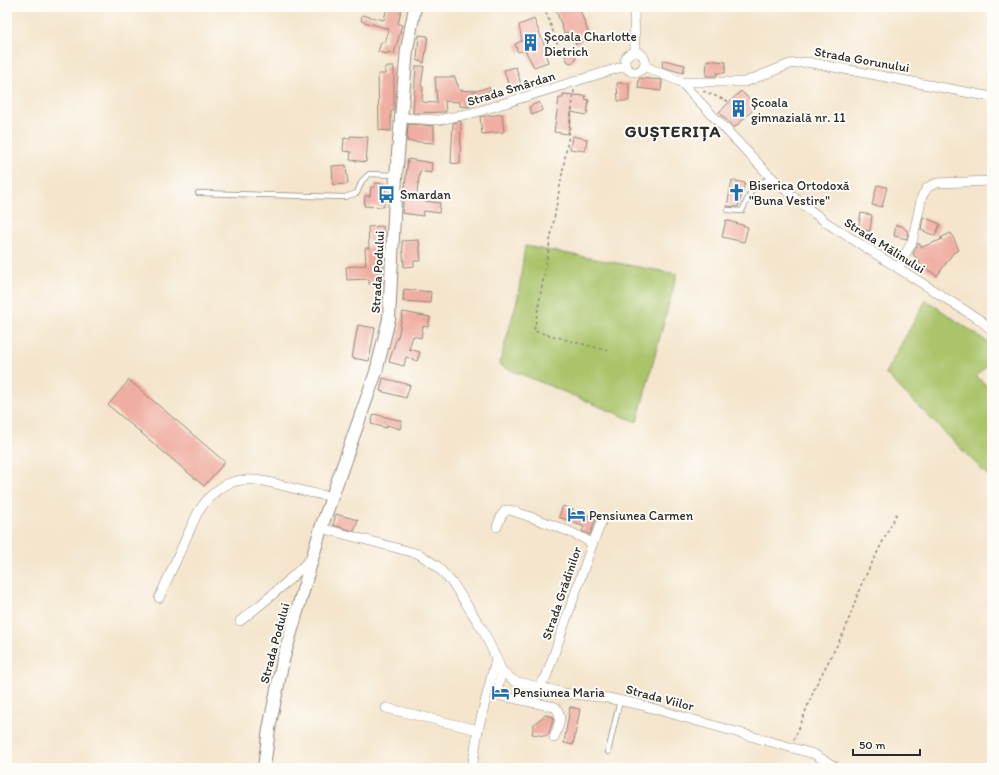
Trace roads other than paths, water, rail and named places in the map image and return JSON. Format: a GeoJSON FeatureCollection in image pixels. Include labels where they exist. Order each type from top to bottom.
{"type":"FeatureCollection","features":[{"type":"Feature","properties":{"kind":"street","name":"Strada Podului"},"geometry":{"type":"LineString","coordinates":[[264,768],[277,684],[312,556],[376,372],[386,338],[392,290],[396,176],[401,118],[408,49],[415,7]]}},
{"type":"Feature","properties":{"kind":"street"},"geometry":{"type":"LineString","coordinates":[[634,7],[635,52]]}},
{"type":"Feature","properties":{"kind":"street"},"geometry":{"type":"LineString","coordinates":[[635,52],[644,56],[644,66],[640,71],[633,72],[625,66],[627,56],[635,52]]}},
{"type":"Feature","properties":{"kind":"street","name":"Strada Gorunului"},"geometry":{"type":"LineString","coordinates":[[681,82],[745,82],[790,64],[807,62],[992,97]]}},
{"type":"Feature","properties":{"kind":"street","name":"Strada Smârdan"},"geometry":{"type":"LineString","coordinates":[[401,118],[439,120],[470,114],[625,66]]}},
{"type":"Feature","properties":{"kind":"street","name":"Strada Mălinului"},"geometry":{"type":"LineString","coordinates":[[644,66],[681,82],[772,178],[827,223],[980,320],[992,330]]}},
{"type":"Feature","properties":{"kind":"street"},"geometry":{"type":"LineString","coordinates":[[898,268],[912,242],[922,196],[928,187],[937,183],[992,181]]}},
{"type":"Feature","properties":{"kind":"street"},"geometry":{"type":"LineString","coordinates":[[159,598],[185,538],[204,503],[233,480],[258,480],[309,493],[332,496]]}},
{"type":"Feature","properties":{"kind":"street","name":"Strada Grădinilor"},"geometry":{"type":"LineString","coordinates":[[498,527],[503,513],[506,510],[510,510],[575,534],[592,545],[546,677],[538,687]]}},
{"type":"Feature","properties":{"kind":"street"},"geometry":{"type":"LineString","coordinates":[[592,545],[603,518]]}},
{"type":"Feature","properties":{"kind":"street","name":"Strada Viilor"},"geometry":{"type":"LineString","coordinates":[[321,528],[419,554],[437,566],[454,585],[470,608],[483,630],[502,671],[514,681],[538,687],[620,700],[814,754],[837,768]]}},
{"type":"Feature","properties":{"kind":"street"},"geometry":{"type":"LineString","coordinates":[[240,621],[291,580],[312,556]]}},
{"type":"Feature","properties":{"kind":"street"},"geometry":{"type":"LineString","coordinates":[[472,768],[478,730],[496,659]]}},
{"type":"Feature","properties":{"kind":"street"},"geometry":{"type":"LineString","coordinates":[[502,671],[497,692],[498,695],[555,707],[559,711],[561,717],[554,738]]}},
{"type":"Feature","properties":{"kind":"street"},"geometry":{"type":"LineString","coordinates":[[386,708],[478,730]]}},
{"type":"Feature","properties":{"kind":"lane"},"geometry":{"type":"LineString","coordinates":[[198,193],[345,197],[357,193],[362,181],[369,174],[396,176]]}},
{"type":"Feature","properties":{"kind":"lane"},"geometry":{"type":"LineString","coordinates":[[727,210],[742,211],[754,185],[772,178]]}},
{"type":"Feature","properties":{"kind":"lane"},"geometry":{"type":"LineString","coordinates":[[608,752],[620,700]]}},
{"type":"Feature","properties":{"kind":"place","name":"Școala Charlotte Dietrich"},"geometry":{"type":"Point","coordinates":[531,43]}},
{"type":"Feature","properties":{"kind":"place","name":"Școala gimnazială nr. 11"},"geometry":{"type":"Point","coordinates":[738,109]}},
{"type":"Feature","properties":{"kind":"place","name":"Biserica Ortodoxă \"Buna Vestire\""},"geometry":{"type":"Point","coordinates":[736,192]}},
{"type":"Feature","properties":{"kind":"place","name":"Smardan"},"geometry":{"type":"Point","coordinates":[387,194]}},
{"type":"Feature","properties":{"kind":"place","name":"Pensiunea Carmen"},"geometry":{"type":"Point","coordinates":[576,515]}},
{"type":"Feature","properties":{"kind":"place","name":"Pensiunea Maria"},"geometry":{"type":"Point","coordinates":[500,692]}},
{"type":"Feature","properties":{"kind":"district","name":"GUȘTERIȚA"},"geometry":{"type":"Point","coordinates":[673,131]}}]}
